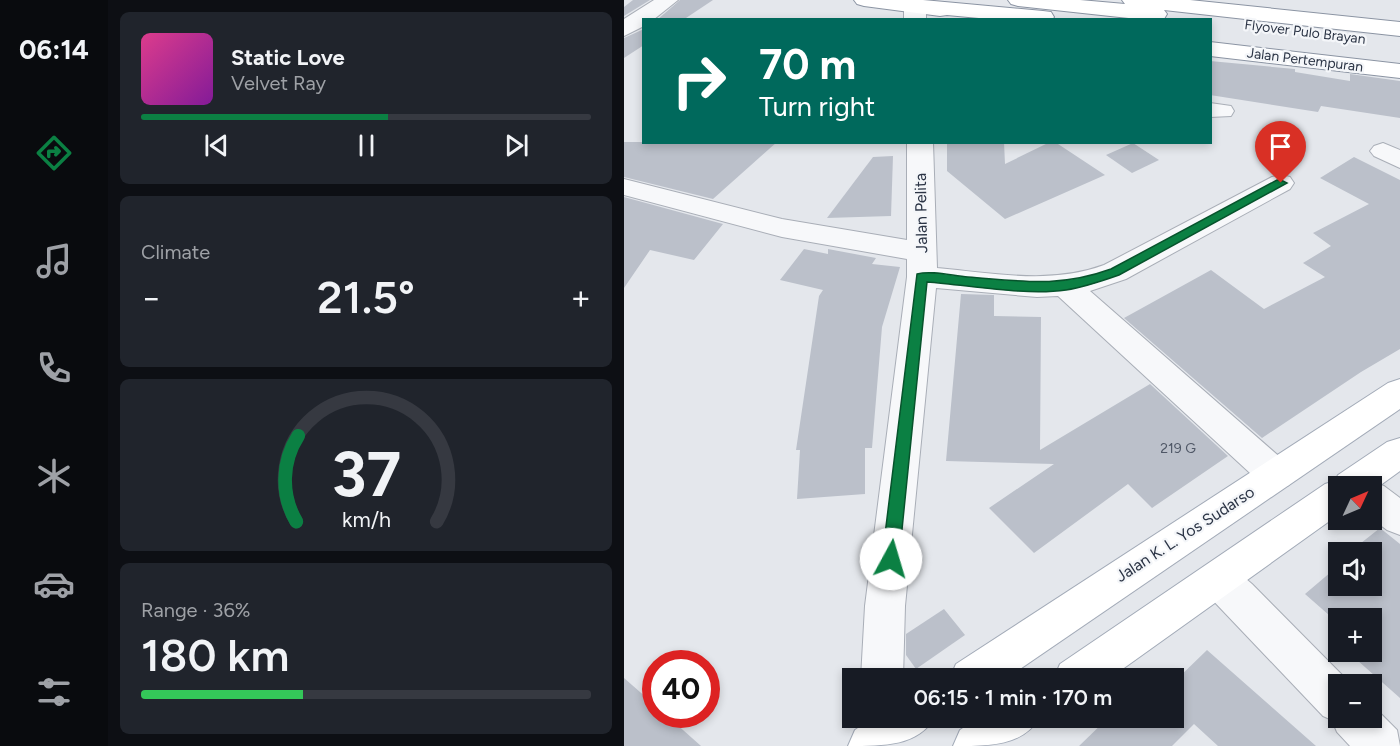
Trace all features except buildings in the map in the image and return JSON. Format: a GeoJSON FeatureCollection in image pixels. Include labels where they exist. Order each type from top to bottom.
{"type":"FeatureCollection","features":[{"type":"Feature","properties":{"kind":"main road"},"geometry":{"type":"LineString","coordinates":[[864,0],[983,18]]}},
{"type":"Feature","properties":{"kind":"main road"},"geometry":{"type":"LineString","coordinates":[[1018,0],[1185,18]]}},
{"type":"Feature","properties":{"kind":"main road"},"geometry":{"type":"LineString","coordinates":[[1132,0],[1400,29]]}},
{"type":"Feature","properties":{"kind":"main road"},"geometry":{"type":"LineString","coordinates":[[922,10],[1035,18]]}},
{"type":"Feature","properties":{"kind":"main road","name":"Flyover Pulo Brayan"},"geometry":{"type":"LineString","coordinates":[[1212,20],[1400,43]]}},
{"type":"Feature","properties":{"kind":"main road","name":"Flyover Pulo Brayan"},"geometry":{"type":"LineString","coordinates":[[1212,35],[1400,58]]}},
{"type":"Feature","properties":{"kind":"main road","name":"Jalan Pertempuran"},"geometry":{"type":"LineString","coordinates":[[1212,49],[1400,71]]}},
{"type":"Feature","properties":{"kind":"main road","name":"Jalan K. L. Yos Sudarso"},"geometry":{"type":"LineString","coordinates":[[986,668],[1400,392]]}},
{"type":"Feature","properties":{"kind":"main road"},"geometry":{"type":"LineString","coordinates":[[1370,476],[1400,452]]}},
{"type":"Feature","properties":{"kind":"main road"},"geometry":{"type":"LineString","coordinates":[[1089,668],[1328,506]]}},
{"type":"Feature","properties":{"kind":"main road"},"geometry":{"type":"LineString","coordinates":[[976,746],[1002,728]]}},
{"type":"Feature","properties":{"kind":"street"},"geometry":{"type":"LineString","coordinates":[[647,18],[665,9]]}},
{"type":"Feature","properties":{"kind":"street"},"geometry":{"type":"LineString","coordinates":[[624,29],[642,20]]}},
{"type":"Feature","properties":{"kind":"street","name":"Jalan Pelita"},"geometry":{"type":"LineString","coordinates":[[882,668],[885,606],[922,265],[920,144]]}},
{"type":"Feature","properties":{"kind":"street"},"geometry":{"type":"LineString","coordinates":[[624,186],[922,265],[1037,287],[1065,286],[1091,281],[1115,272],[1281,183]]}},
{"type":"Feature","properties":{"kind":"street"},"geometry":{"type":"LineString","coordinates":[[1065,286],[1276,475]]}},
{"type":"Feature","properties":{"kind":"street"},"geometry":{"type":"LineString","coordinates":[[1382,507],[1400,519]]}},
{"type":"Feature","properties":{"kind":"street"},"geometry":{"type":"LineString","coordinates":[[1218,579],[1239,597],[1328,690]]}},
{"type":"Feature","properties":{"kind":"street"},"geometry":{"type":"LineString","coordinates":[[1364,728],[1381,746]]}},
{"type":"Feature","properties":{"kind":"route"},"geometry":{"type":"LineString","coordinates":[[891,559],[922,277],[1037,287],[1065,286],[1091,281],[1115,272],[1281,183]]}}]}
